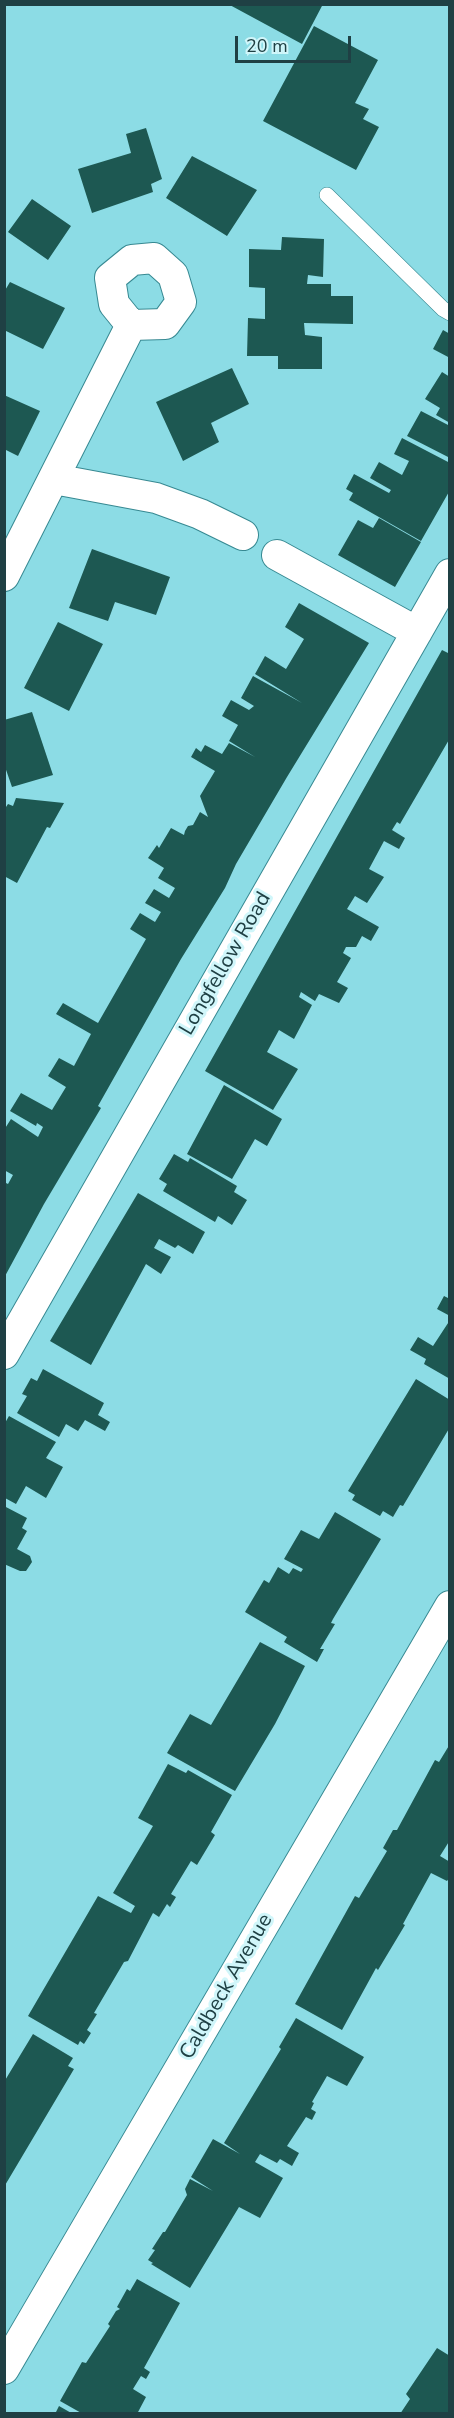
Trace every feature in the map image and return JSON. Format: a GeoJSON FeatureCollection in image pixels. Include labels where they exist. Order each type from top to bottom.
{"type":"FeatureCollection","features":[{"type":"Feature","properties":{"kind":"street"},"geometry":{"type":"LineString","coordinates":[[4,576],[131,325]]}},
{"type":"Feature","properties":{"kind":"street"},"geometry":{"type":"LineString","coordinates":[[54,479],[156,498],[200,514],[243,535]]}},
{"type":"Feature","properties":{"kind":"street"},"geometry":{"type":"LineString","coordinates":[[277,555],[417,632]]}},
{"type":"Feature","properties":{"kind":"street","name":"Longfellow Road"},"geometry":{"type":"LineString","coordinates":[[4,1354],[450,574]]}},
{"type":"Feature","properties":{"kind":"street","name":"Caldbeck Avenue"},"geometry":{"type":"LineString","coordinates":[[4,2369],[450,1606]]}},
{"type":"Feature","properties":{"kind":"lane"},"geometry":{"type":"LineString","coordinates":[[327,195],[443,309],[450,313]]}},
{"type":"Feature","properties":{"kind":"building"},"geometry":{"type":"Polygon","coordinates":[[[228,4],[323,4],[302,44],[228,4]]]}},
{"type":"Feature","properties":{"kind":"building"},"geometry":{"type":"Polygon","coordinates":[[[314,26],[378,60],[355,103],[369,109],[363,119],[379,127],[356,170],[263,121],[314,26]]]}},
{"type":"Feature","properties":{"kind":"building"},"geometry":{"type":"Polygon","coordinates":[[[146,128],[162,179],[151,184],[153,192],[92,213],[78,169],[131,153],[126,134],[146,128]]]}},
{"type":"Feature","properties":{"kind":"building"},"geometry":{"type":"Polygon","coordinates":[[[192,156],[257,190],[227,236],[166,198],[192,156]]]}},
{"type":"Feature","properties":{"kind":"building"},"geometry":{"type":"Polygon","coordinates":[[[32,199],[71,226],[48,260],[8,232],[32,199]]]}},
{"type":"Feature","properties":{"kind":"building"},"geometry":{"type":"Polygon","coordinates":[[[282,237],[324,239],[323,277],[308,275],[307,284],[331,284],[331,296],[353,296],[353,324],[304,323],[305,335],[322,337],[322,369],[278,369],[278,356],[247,356],[248,318],[265,319],[265,288],[249,287],[249,249],[281,250],[282,237]]]}},
{"type":"Feature","properties":{"kind":"building"},"geometry":{"type":"Polygon","coordinates":[[[10,282],[65,308],[43,349],[4,330],[4,292],[10,282]]]}},
{"type":"Feature","properties":{"kind":"building"},"geometry":{"type":"Polygon","coordinates":[[[443,330],[450,334],[450,358],[433,349],[443,330]]]}},
{"type":"Feature","properties":{"kind":"building"},"geometry":{"type":"Polygon","coordinates":[[[232,368],[249,404],[211,423],[219,442],[183,461],[156,402],[232,368]]]}},
{"type":"Feature","properties":{"kind":"building"},"geometry":{"type":"Polygon","coordinates":[[[442,372],[450,377],[450,423],[436,415],[440,408],[425,399],[442,372]]]}},
{"type":"Feature","properties":{"kind":"building"},"geometry":{"type":"Polygon","coordinates":[[[4,395],[40,411],[18,456],[4,449],[4,395]]]}},
{"type":"Feature","properties":{"kind":"building"},"geometry":{"type":"Polygon","coordinates":[[[421,411],[450,426],[450,458],[407,436],[421,411]]]}},
{"type":"Feature","properties":{"kind":"building"},"geometry":{"type":"Polygon","coordinates":[[[402,438],[450,463],[450,490],[421,541],[349,500],[353,493],[346,489],[354,474],[389,493],[391,490],[370,478],[379,462],[402,475],[409,461],[394,454],[402,438]]]}},
{"type":"Feature","properties":{"kind":"building"},"geometry":{"type":"Polygon","coordinates":[[[379,518],[421,542],[395,587],[338,555],[358,520],[373,528],[379,518]]]}},
{"type":"Feature","properties":{"kind":"building"},"geometry":{"type":"Polygon","coordinates":[[[92,549],[170,577],[156,615],[115,602],[108,621],[69,608],[92,549]]]}},
{"type":"Feature","properties":{"kind":"building"},"geometry":{"type":"Polygon","coordinates":[[[299,603],[369,643],[287,777],[236,864],[225,888],[181,959],[98,1106],[101,1108],[44,1204],[4,1278],[4,1182],[8,1184],[13,1175],[4,1170],[4,1130],[11,1119],[38,1137],[43,1127],[37,1123],[36,1126],[10,1111],[21,1093],[52,1110],[66,1087],[48,1076],[59,1058],[74,1066],[91,1034],[56,1014],[63,1003],[98,1023],[146,939],[130,929],[140,913],[155,922],[161,912],[145,903],[154,889],[169,898],[175,888],[158,878],[164,868],[148,858],[157,845],[159,848],[171,828],[184,835],[188,826],[193,825],[200,812],[208,817],[200,796],[215,771],[191,757],[196,748],[201,752],[205,745],[222,754],[229,743],[255,757],[229,741],[238,725],[222,716],[231,700],[249,710],[254,706],[241,698],[253,676],[302,703],[255,674],[265,656],[286,669],[304,639],[285,627],[299,603]]]}},
{"type":"Feature","properties":{"kind":"building"},"geometry":{"type":"Polygon","coordinates":[[[58,622],[103,644],[69,711],[24,688],[58,622]]]}},
{"type":"Feature","properties":{"kind":"building"},"geometry":{"type":"Polygon","coordinates":[[[442,650],[450,654],[450,738],[400,824],[397,822],[392,830],[405,838],[399,849],[384,841],[369,869],[384,877],[367,903],[355,896],[347,909],[379,927],[371,941],[362,936],[356,947],[346,947],[343,953],[351,958],[337,982],[348,988],[339,1003],[319,994],[315,1001],[301,992],[299,997],[312,1005],[294,1039],[279,1030],[267,1052],[298,1069],[273,1110],[205,1071],[442,650]]]}},
{"type":"Feature","properties":{"kind":"building"},"geometry":{"type":"Polygon","coordinates":[[[32,712],[53,775],[12,787],[4,764],[4,720],[32,712]]]}},
{"type":"Feature","properties":{"kind":"building"},"geometry":{"type":"Polygon","coordinates":[[[16,798],[64,803],[50,828],[47,827],[17,883],[4,876],[4,810],[8,804],[13,806],[16,798]]]}},
{"type":"Feature","properties":{"kind":"building"},"geometry":{"type":"Polygon","coordinates":[[[224,1085],[282,1119],[267,1146],[255,1139],[232,1179],[187,1154],[224,1085]]]}},
{"type":"Feature","properties":{"kind":"building"},"geometry":{"type":"Polygon","coordinates":[[[174,1154],[188,1162],[190,1158],[237,1186],[234,1192],[247,1200],[232,1225],[218,1216],[215,1222],[163,1191],[167,1184],[159,1179],[174,1154]]]}},
{"type":"Feature","properties":{"kind":"building"},"geometry":{"type":"Polygon","coordinates":[[[138,1193],[205,1232],[193,1254],[178,1245],[175,1248],[159,1239],[154,1248],[171,1257],[161,1274],[146,1264],[91,1365],[50,1341],[138,1193]]]}},
{"type":"Feature","properties":{"kind":"building"},"geometry":{"type":"Polygon","coordinates":[[[444,1296],[450,1299],[450,1316],[437,1309],[444,1296]]]}},
{"type":"Feature","properties":{"kind":"building"},"geometry":{"type":"Polygon","coordinates":[[[450,1320],[450,1379],[424,1364],[426,1359],[410,1350],[418,1337],[433,1346],[450,1320]]]}},
{"type":"Feature","properties":{"kind":"building"},"geometry":{"type":"Polygon","coordinates":[[[43,1369],[104,1403],[98,1415],[110,1422],[105,1431],[85,1420],[78,1431],[66,1424],[59,1437],[17,1413],[27,1396],[22,1394],[31,1378],[37,1381],[43,1369]]]}},
{"type":"Feature","properties":{"kind":"building"},"geometry":{"type":"Polygon","coordinates":[[[416,1379],[450,1400],[450,1427],[403,1506],[400,1505],[393,1517],[383,1511],[380,1516],[352,1500],[355,1495],[348,1491],[416,1379]]]}},
{"type":"Feature","properties":{"kind":"building"},"geometry":{"type":"Polygon","coordinates":[[[9,1416],[56,1442],[46,1458],[63,1467],[46,1498],[26,1486],[16,1504],[5,1498],[5,1423],[9,1416]]]}},
{"type":"Feature","properties":{"kind":"building"},"geometry":{"type":"Polygon","coordinates":[[[4,1506],[27,1518],[22,1528],[27,1531],[17,1549],[30,1556],[32,1562],[26,1571],[20,1571],[4,1564],[4,1506]]]}},
{"type":"Feature","properties":{"kind":"building"},"geometry":{"type":"Polygon","coordinates":[[[335,1512],[381,1539],[333,1619],[331,1623],[335,1624],[320,1649],[324,1649],[317,1662],[284,1642],[287,1637],[245,1612],[264,1580],[269,1583],[278,1567],[289,1574],[293,1568],[301,1572],[303,1569],[284,1559],[301,1530],[319,1539],[335,1512]]]}},
{"type":"Feature","properties":{"kind":"building"},"geometry":{"type":"Polygon","coordinates":[[[260,1642],[305,1666],[275,1724],[235,1791],[167,1753],[190,1714],[211,1725],[260,1642]]]}},
{"type":"Feature","properties":{"kind":"building"},"geometry":{"type":"Polygon","coordinates":[[[450,1744],[450,1840],[440,1856],[450,1862],[450,1877],[447,1881],[431,1873],[403,1924],[405,1925],[378,1970],[376,1968],[342,2030],[295,2004],[355,1896],[359,1898],[387,1851],[383,1848],[393,1830],[397,1830],[435,1760],[439,1762],[450,1744]]]}},
{"type":"Feature","properties":{"kind":"building"},"geometry":{"type":"Polygon","coordinates":[[[168,1764],[186,1773],[188,1770],[232,1795],[211,1832],[215,1835],[197,1865],[191,1861],[171,1894],[176,1897],[170,1907],[167,1904],[159,1917],[153,1913],[128,1961],[124,1962],[94,2013],[97,2014],[87,2030],[91,2033],[84,2044],[80,2041],[78,2045],[28,2016],[98,1896],[131,1913],[135,1906],[113,1893],[153,1826],[138,1818],[168,1764]]]}},
{"type":"Feature","properties":{"kind":"building"},"geometry":{"type":"Polygon","coordinates":[[[296,2018],[364,2057],[347,2086],[327,2076],[312,2102],[314,2103],[311,2109],[316,2112],[312,2120],[306,2117],[287,2146],[299,2153],[292,2166],[280,2159],[277,2163],[260,2154],[255,2162],[283,2178],[260,2218],[239,2207],[190,2288],[151,2264],[153,2263],[148,2260],[155,2250],[152,2249],[187,2195],[185,2189],[190,2179],[213,2191],[191,2177],[213,2139],[240,2154],[224,2143],[281,2049],[279,2047],[296,2018]]]}},
{"type":"Feature","properties":{"kind":"building"},"geometry":{"type":"Polygon","coordinates":[[[33,2034],[73,2058],[68,2066],[74,2069],[4,2187],[4,2082],[33,2034]]]}},
{"type":"Feature","properties":{"kind":"building"},"geometry":{"type":"Polygon","coordinates":[[[137,2279],[180,2303],[144,2368],[150,2372],[146,2379],[141,2376],[133,2389],[146,2397],[137,2414],[83,2414],[60,2401],[82,2362],[86,2363],[110,2326],[108,2324],[116,2311],[120,2309],[117,2307],[127,2289],[130,2291],[137,2279]]]}},
{"type":"Feature","properties":{"kind":"building"},"geometry":{"type":"Polygon","coordinates":[[[437,2348],[450,2356],[450,2414],[400,2414],[410,2399],[406,2394],[437,2348]]]}},
{"type":"Feature","properties":{"kind":"building"},"geometry":{"type":"Polygon","coordinates":[[[59,2406],[73,2414],[55,2414],[59,2406]]]}}]}
